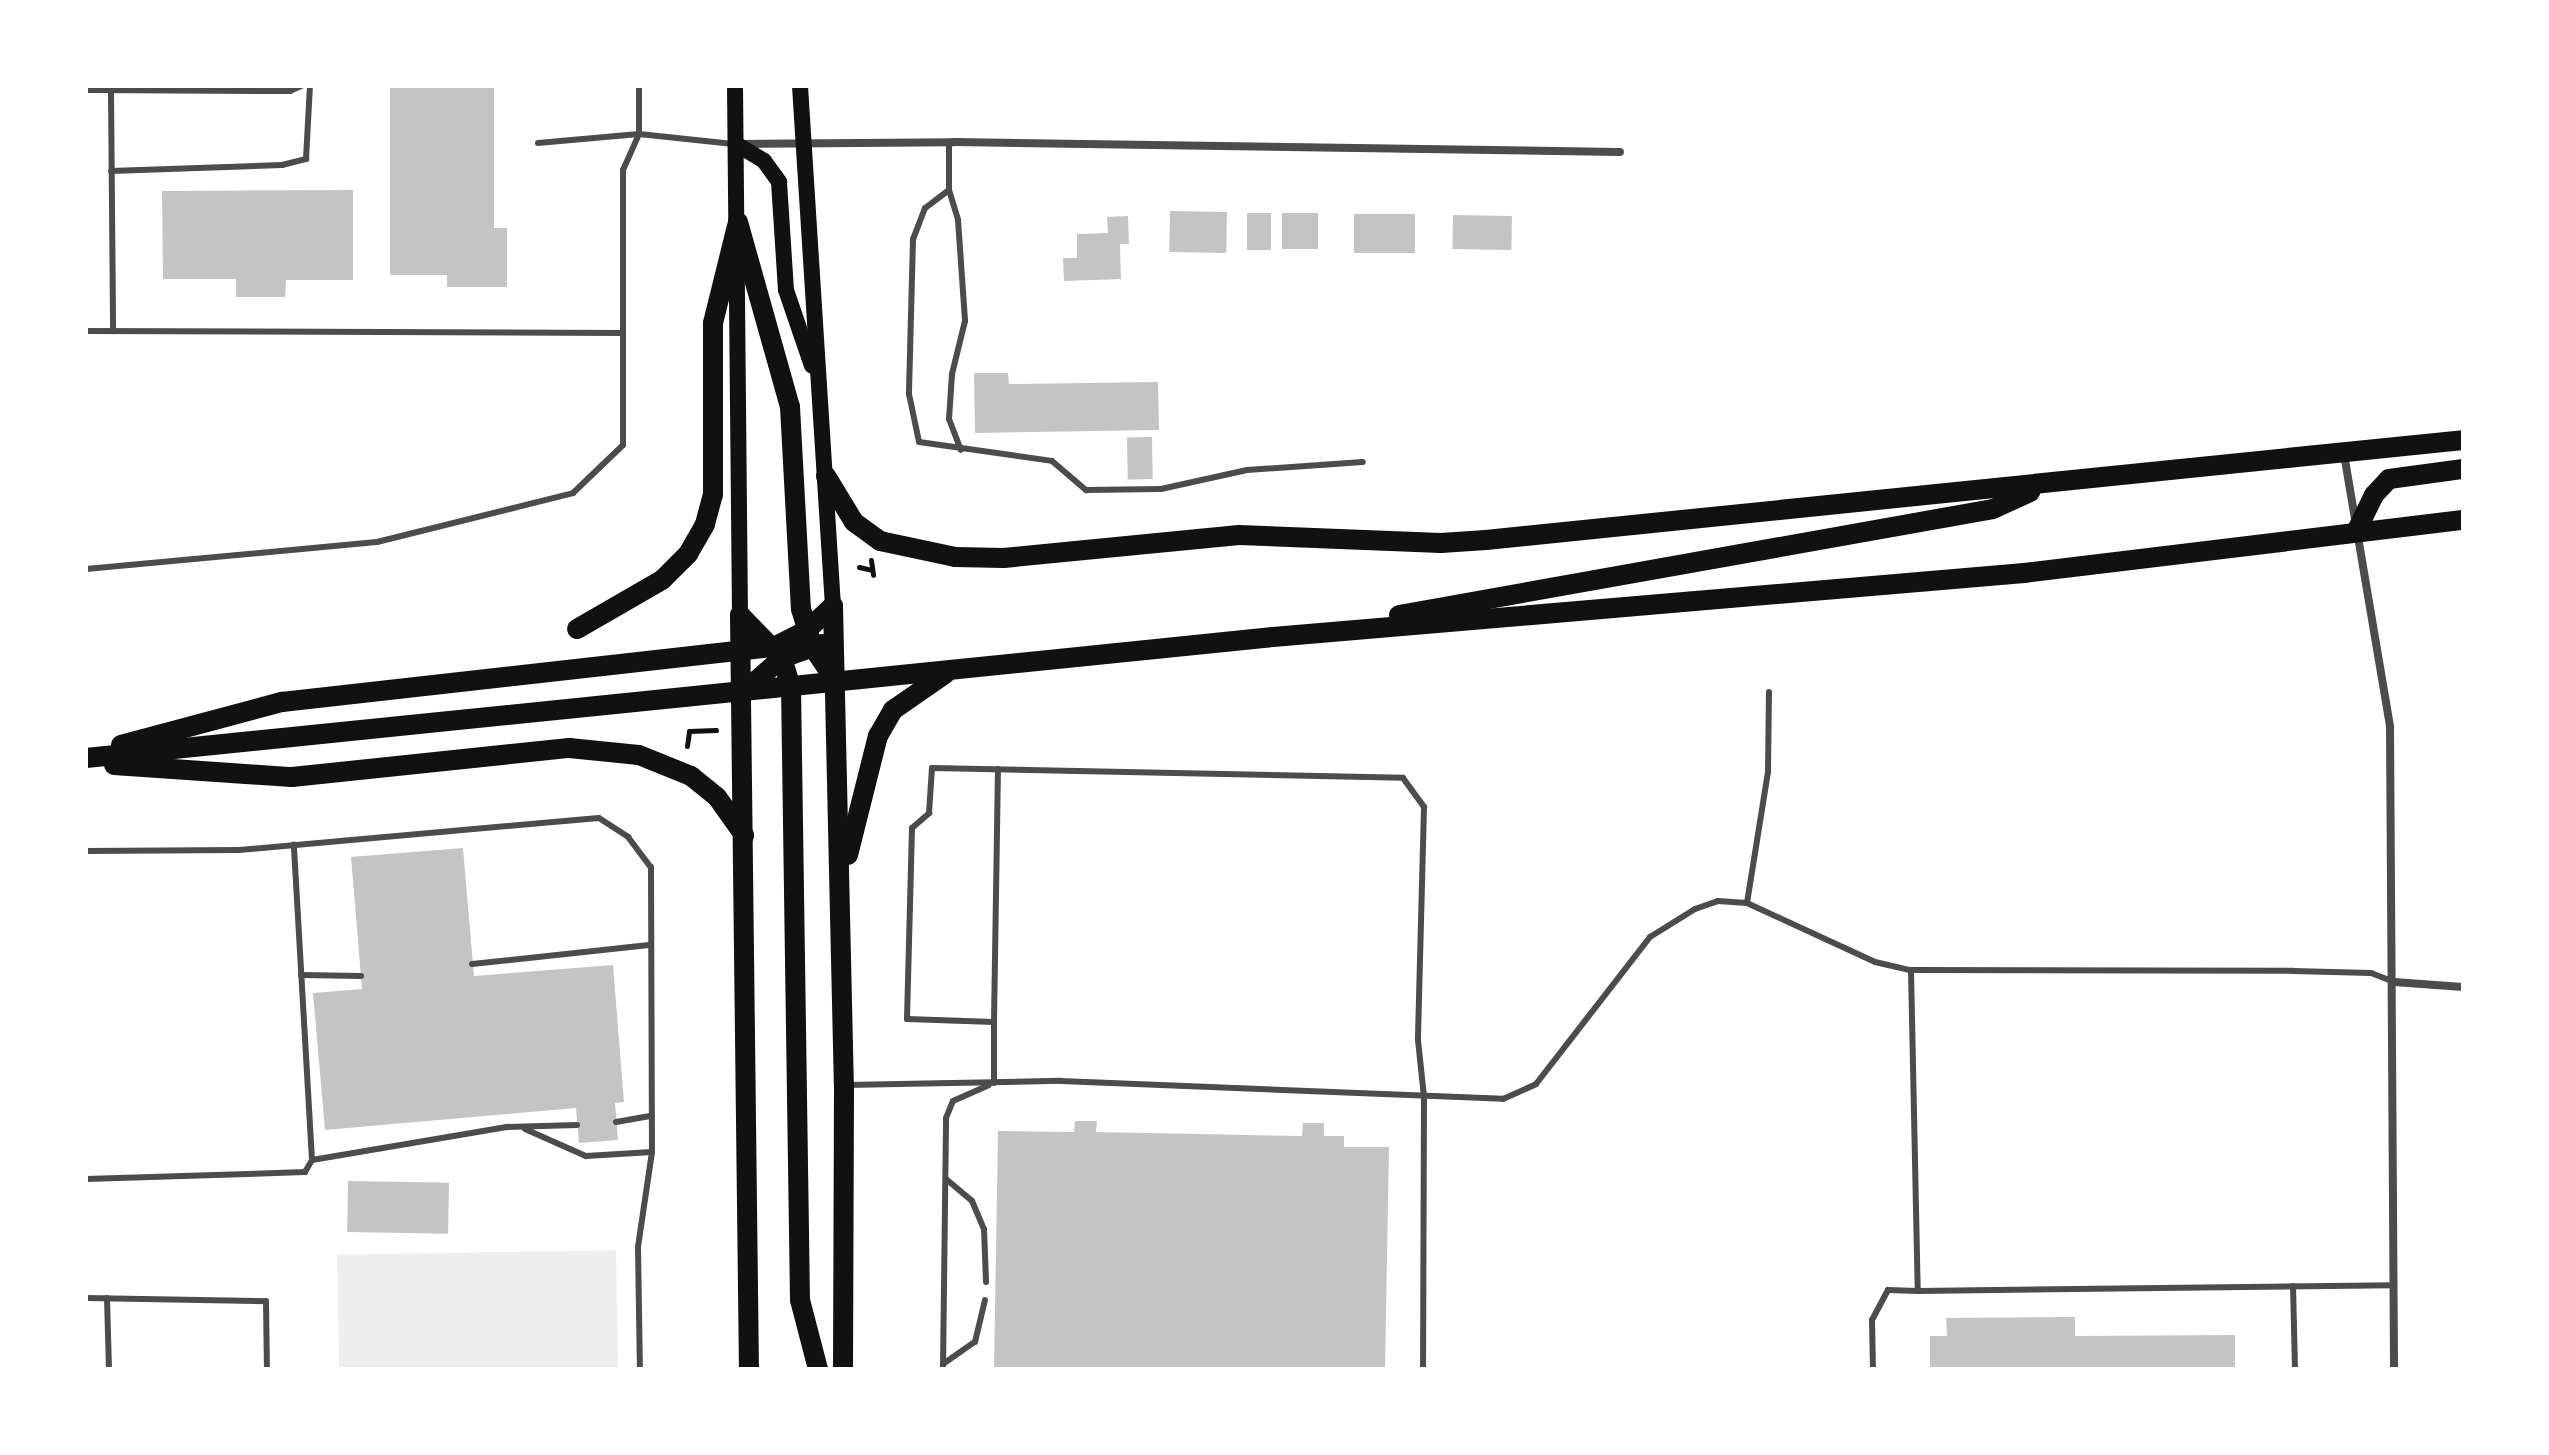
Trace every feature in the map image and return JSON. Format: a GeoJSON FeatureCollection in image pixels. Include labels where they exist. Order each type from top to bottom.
{"type":"FeatureCollection","features":[{"type":"Feature","properties":{"kind":"main road"},"geometry":{"type":"LineString","coordinates":[[735,86],[749,1369]]}},
{"type":"Feature","properties":{"kind":"main road"},"geometry":{"type":"LineString","coordinates":[[800,86],[837,683],[844,1085],[843,1369]]}},
{"type":"Feature","properties":{"kind":"main road"},"geometry":{"type":"LineString","coordinates":[[736,144],[764,161],[779,182],[786,290],[819,389]]}},
{"type":"Feature","properties":{"kind":"main road"},"geometry":{"type":"LineString","coordinates":[[577,629],[662,580],[688,554],[705,524],[713,495],[713,323],[738,222]]}},
{"type":"Feature","properties":{"kind":"main road"},"geometry":{"type":"LineString","coordinates":[[738,222],[790,407],[809,639],[837,683]]}},
{"type":"Feature","properties":{"kind":"main road"},"geometry":{"type":"LineString","coordinates":[[826,476],[854,522],[874,539],[955,557],[1004,558],[1239,535],[1441,543],[2463,440]]}},
{"type":"Feature","properties":{"kind":"main road"},"geometry":{"type":"LineString","coordinates":[[2356,532],[2374,495],[2389,479],[2463,469]]}},
{"type":"Feature","properties":{"kind":"main road"},"geometry":{"type":"LineString","coordinates":[[1273,637],[1993,509],[2044,484]]}},
{"type":"Feature","properties":{"kind":"main road"},"geometry":{"type":"LineString","coordinates":[[86,759],[1273,637],[2024,573],[2463,520]]}},
{"type":"Feature","properties":{"kind":"main road"},"geometry":{"type":"LineString","coordinates":[[809,639],[833,606]]}},
{"type":"Feature","properties":{"kind":"main road"},"geometry":{"type":"LineString","coordinates":[[740,615],[778,652],[791,687],[800,1300],[818,1369]]}},
{"type":"Feature","properties":{"kind":"main road"},"geometry":{"type":"LineString","coordinates":[[86,759],[282,702],[741,653],[778,652],[809,639],[835,641]]}},
{"type":"Feature","properties":{"kind":"main road"},"geometry":{"type":"LineString","coordinates":[[742,693],[778,652]]}},
{"type":"Feature","properties":{"kind":"main road"},"geometry":{"type":"LineString","coordinates":[[840,882],[878,736],[893,710],[946,673]]}},
{"type":"Feature","properties":{"kind":"main road"},"geometry":{"type":"LineString","coordinates":[[86,759],[292,777],[569,748],[639,755],[691,776],[717,797],[744,835]]}},
{"type":"Feature","properties":{"kind":"street"},"geometry":{"type":"LineString","coordinates":[[736,144],[949,142],[1620,152]]}},
{"type":"Feature","properties":{"kind":"street"},"geometry":{"type":"LineString","coordinates":[[2344,453],[2390,727],[2394,982],[2394,1369]]}},
{"type":"Feature","properties":{"kind":"street"},"geometry":{"type":"LineString","coordinates":[[2394,982],[2463,987]]}},
{"type":"Feature","properties":{"kind":"lane"},"geometry":{"type":"LineString","coordinates":[[86,90],[290,91],[301,86]]}},
{"type":"Feature","properties":{"kind":"lane"},"geometry":{"type":"LineString","coordinates":[[111,171],[282,165],[306,159],[310,86]]}},
{"type":"Feature","properties":{"kind":"lane"},"geometry":{"type":"LineString","coordinates":[[86,569],[377,542],[573,493],[623,445],[623,170],[639,134],[639,86]]}},
{"type":"Feature","properties":{"kind":"lane"},"geometry":{"type":"LineString","coordinates":[[111,91],[113,331]]}},
{"type":"Feature","properties":{"kind":"lane"},"geometry":{"type":"LineString","coordinates":[[538,143],[639,134],[736,144]]}},
{"type":"Feature","properties":{"kind":"lane"},"geometry":{"type":"LineString","coordinates":[[949,142],[949,190],[958,220],[965,321],[952,374],[949,419],[961,450]]}},
{"type":"Feature","properties":{"kind":"lane"},"geometry":{"type":"LineString","coordinates":[[949,190],[925,208],[913,239],[909,394],[919,442],[1052,461],[1086,490],[1161,489],[1247,470],[1363,462]]}},
{"type":"Feature","properties":{"kind":"lane"},"geometry":{"type":"LineString","coordinates":[[86,331],[623,333]]}},
{"type":"Feature","properties":{"kind":"lane"},"geometry":{"type":"LineString","coordinates":[[1747,903],[1768,772],[1769,692]]}},
{"type":"Feature","properties":{"kind":"lane"},"geometry":{"type":"LineString","coordinates":[[994,1022],[907,1019],[912,828],[929,813],[929,775],[932,768],[1403,778],[1424,807],[1418,1040],[1424,1097],[1423,1369]]}},
{"type":"Feature","properties":{"kind":"lane"},"geometry":{"type":"LineString","coordinates":[[994,1083],[998,769]]}},
{"type":"Feature","properties":{"kind":"lane"},"geometry":{"type":"LineString","coordinates":[[86,851],[294,845],[599,818],[628,837],[651,867],[652,1152],[638,1247],[640,1369]]}},
{"type":"Feature","properties":{"kind":"lane"},"geometry":{"type":"LineString","coordinates":[[86,1179],[305,1172],[312,1160],[294,845]]}},
{"type":"Feature","properties":{"kind":"lane"},"geometry":{"type":"LineString","coordinates":[[844,1085],[994,1083],[1503,1099],[1536,1084],[1650,937],[1695,909],[1718,901],[1747,903],[1875,962],[1911,970],[2293,971],[2371,973],[2394,982]]}},
{"type":"Feature","properties":{"kind":"lane"},"geometry":{"type":"LineString","coordinates":[[472,964],[649,945]]}},
{"type":"Feature","properties":{"kind":"lane"},"geometry":{"type":"LineString","coordinates":[[1911,970],[1918,1291]]}},
{"type":"Feature","properties":{"kind":"lane"},"geometry":{"type":"LineString","coordinates":[[301,975],[361,976]]}},
{"type":"Feature","properties":{"kind":"lane"},"geometry":{"type":"LineString","coordinates":[[943,1367],[946,1118],[953,1101],[994,1083]]}},
{"type":"Feature","properties":{"kind":"lane"},"geometry":{"type":"LineString","coordinates":[[616,1122],[651,1116]]}},
{"type":"Feature","properties":{"kind":"lane"},"geometry":{"type":"LineString","coordinates":[[312,1160],[381,1145],[522,1127],[577,1125]]}},
{"type":"Feature","properties":{"kind":"lane"},"geometry":{"type":"LineString","coordinates":[[522,1127],[586,1156],[652,1152]]}},
{"type":"Feature","properties":{"kind":"lane"},"geometry":{"type":"LineString","coordinates":[[946,1179],[972,1201],[984,1229],[986,1282]]}},
{"type":"Feature","properties":{"kind":"lane"},"geometry":{"type":"LineString","coordinates":[[1873,1369],[1872,1320],[1888,1290],[2394,1285]]}},
{"type":"Feature","properties":{"kind":"lane"},"geometry":{"type":"LineString","coordinates":[[2293,1286],[2295,1369]]}},
{"type":"Feature","properties":{"kind":"lane"},"geometry":{"type":"LineString","coordinates":[[86,1298],[266,1301],[267,1369]]}},
{"type":"Feature","properties":{"kind":"lane"},"geometry":{"type":"LineString","coordinates":[[107,1298],[109,1369]]}},
{"type":"Feature","properties":{"kind":"lane"},"geometry":{"type":"LineString","coordinates":[[943,1367],[975,1342],[985,1300]]}},
{"type":"Feature","properties":{"kind":"path"},"geometry":{"type":"LineString","coordinates":[[859,567],[872,570],[873,575]]}},
{"type":"Feature","properties":{"kind":"path"},"geometry":{"type":"LineString","coordinates":[[687,746],[689,731],[698,728],[716,730]]}},
{"type":"Feature","properties":{"kind":"shaded area"},"geometry":{"type":"Polygon","coordinates":[[[616,1250],[618,1369],[339,1369],[337,1255],[616,1250]]]}},
{"type":"Feature","properties":{"kind":"building"},"geometry":{"type":"Polygon","coordinates":[[[390,86],[494,86],[494,228],[507,228],[507,287],[447,287],[447,275],[390,275],[390,86]]]}},
{"type":"Feature","properties":{"kind":"building"},"geometry":{"type":"Polygon","coordinates":[[[353,190],[353,280],[286,280],[285,297],[236,297],[236,279],[163,279],[162,191],[353,190]]]}},
{"type":"Feature","properties":{"kind":"building"},"geometry":{"type":"Polygon","coordinates":[[[1170,211],[1227,212],[1226,253],[1169,252],[1170,211]]]}},
{"type":"Feature","properties":{"kind":"building"},"geometry":{"type":"Polygon","coordinates":[[[1247,213],[1271,213],[1271,250],[1247,250],[1247,213]]]}},
{"type":"Feature","properties":{"kind":"building"},"geometry":{"type":"Polygon","coordinates":[[[1282,213],[1318,213],[1318,249],[1282,249],[1282,213]]]}},
{"type":"Feature","properties":{"kind":"building"},"geometry":{"type":"Polygon","coordinates":[[[1354,214],[1415,214],[1415,253],[1354,253],[1354,214]]]}},
{"type":"Feature","properties":{"kind":"building"},"geometry":{"type":"Polygon","coordinates":[[[1453,215],[1512,216],[1511,250],[1452,249],[1453,215]]]}},
{"type":"Feature","properties":{"kind":"building"},"geometry":{"type":"Polygon","coordinates":[[[1128,216],[1129,244],[1120,244],[1121,279],[1064,281],[1063,258],[1077,258],[1077,234],[1108,233],[1107,217],[1128,216]]]}},
{"type":"Feature","properties":{"kind":"building"},"geometry":{"type":"Polygon","coordinates":[[[974,373],[1008,373],[1009,384],[1158,382],[1159,430],[975,433],[974,373]]]}},
{"type":"Feature","properties":{"kind":"building"},"geometry":{"type":"Polygon","coordinates":[[[1127,437],[1152,437],[1153,479],[1128,479],[1127,437]]]}},
{"type":"Feature","properties":{"kind":"building"},"geometry":{"type":"Polygon","coordinates":[[[463,848],[474,976],[613,965],[624,1102],[615,1103],[618,1140],[579,1143],[576,1108],[325,1130],[313,993],[362,989],[351,857],[463,848]]]}},
{"type":"Feature","properties":{"kind":"building"},"geometry":{"type":"Polygon","coordinates":[[[1075,1121],[1097,1121],[1096,1132],[1302,1136],[1303,1123],[1324,1123],[1324,1136],[1344,1136],[1344,1147],[1389,1147],[1385,1369],[994,1369],[998,1131],[1074,1132],[1075,1121]]]}},
{"type":"Feature","properties":{"kind":"building"},"geometry":{"type":"Polygon","coordinates":[[[348,1181],[449,1183],[448,1234],[347,1232],[348,1181]]]}},
{"type":"Feature","properties":{"kind":"building"},"geometry":{"type":"Polygon","coordinates":[[[2075,1317],[2075,1336],[2235,1335],[2235,1369],[1930,1369],[1930,1336],[1947,1336],[1946,1318],[2075,1317]]]}}]}
